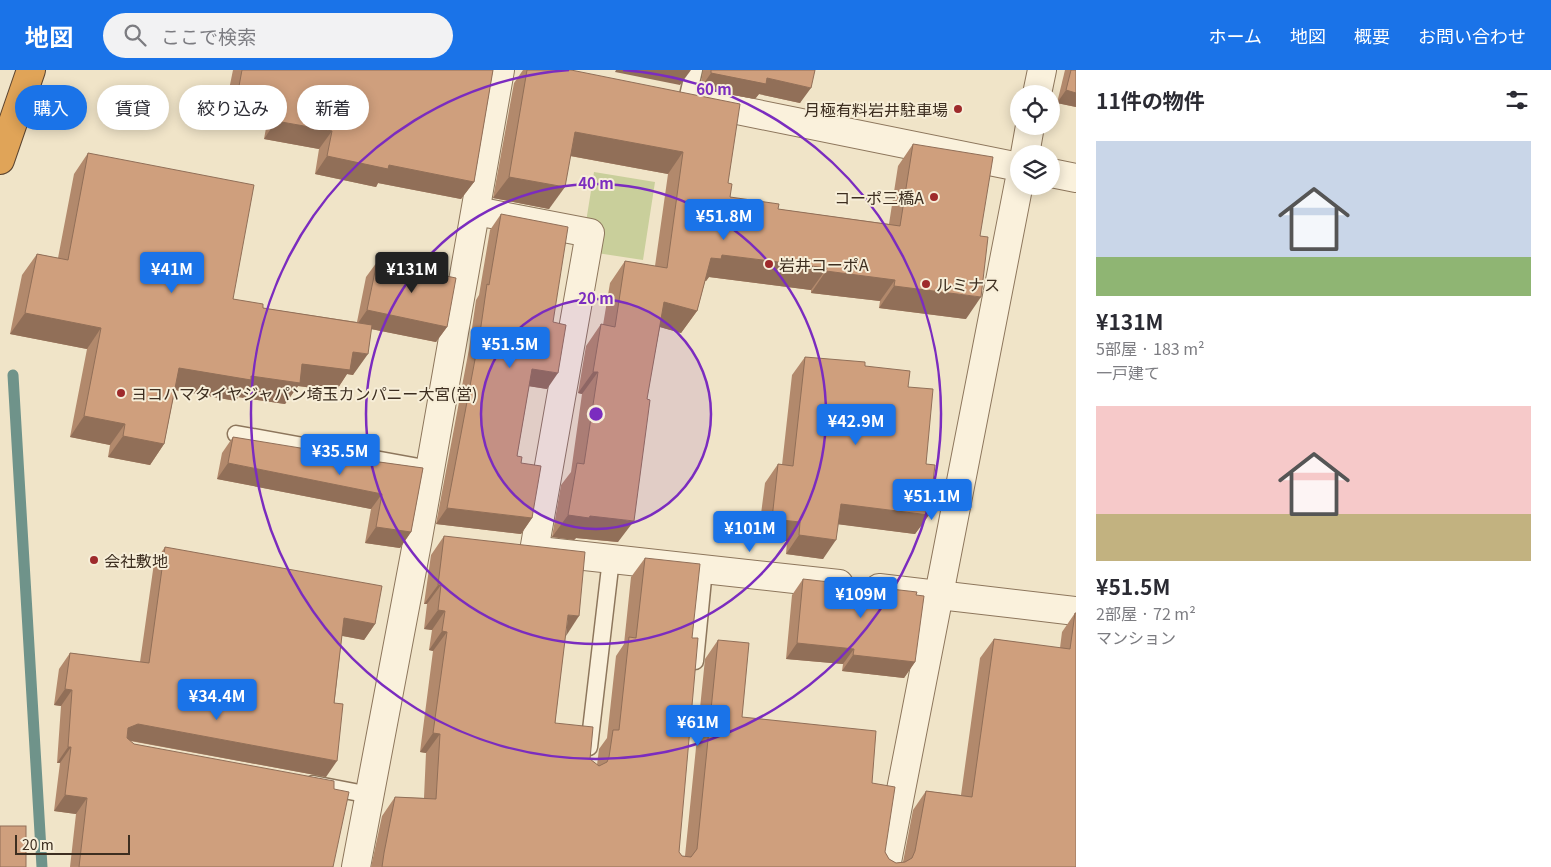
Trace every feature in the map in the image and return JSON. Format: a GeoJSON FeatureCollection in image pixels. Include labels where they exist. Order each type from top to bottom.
{"type":"FeatureCollection","features":[{"type":"Feature","properties":{"kind":"highway"},"geometry":{"type":"LineString","coordinates":[[0,160],[31,70]]}},
{"type":"Feature","properties":{"kind":"street"},"geometry":{"type":"LineString","coordinates":[[356,867],[418,538],[500,70]]}},
{"type":"Feature","properties":{"kind":"street"},"geometry":{"type":"LineString","coordinates":[[1039,85],[1042,70]]}},
{"type":"Feature","properties":{"kind":"street"},"geometry":{"type":"LineString","coordinates":[[659,95],[1010,165]]}},
{"type":"Feature","properties":{"kind":"street"},"geometry":{"type":"LineString","coordinates":[[1060,175],[1076,178]]}},
{"type":"Feature","properties":{"kind":"street"},"geometry":{"type":"LineString","coordinates":[[886,867],[1017,195]]}},
{"type":"Feature","properties":{"kind":"street"},"geometry":{"type":"LineString","coordinates":[[476,211],[590,233],[534,551]]}},
{"type":"Feature","properties":{"kind":"street"},"geometry":{"type":"LineString","coordinates":[[418,538],[447,541]]}},
{"type":"Feature","properties":{"kind":"street"},"geometry":{"type":"LineString","coordinates":[[505,548],[1076,611]]}},
{"type":"Feature","properties":{"kind":"lane"},"geometry":{"type":"LineString","coordinates":[[688,100],[694,70]]}},
{"type":"Feature","properties":{"kind":"lane"},"geometry":{"type":"LineString","coordinates":[[236,434],[430,469]]}},
{"type":"Feature","properties":{"kind":"lane"},"geometry":{"type":"LineString","coordinates":[[587,765],[611,559]]}},
{"type":"Feature","properties":{"kind":"lane"},"geometry":{"type":"LineString","coordinates":[[693,678],[704,569]]}},
{"type":"Feature","properties":{"kind":"lane"},"geometry":{"type":"LineString","coordinates":[[301,782],[370,794]]}},
{"type":"Feature","properties":{"kind":"green space"},"geometry":{"type":"Polygon","coordinates":[[[594,172],[655,182],[643,260],[597,253],[601,224],[586,222],[594,172]]]}},
{"type":"Feature","properties":{"kind":"building"},"geometry":{"type":"Polygon","coordinates":[[[242,70],[493,70],[474,182],[389,165],[388,169],[327,156],[332,131],[326,130],[369,130],[369,85],[297,85],[297,125],[287,123],[287,85],[239,85],[242,70]]]}},
{"type":"Feature","properties":{"kind":"building"},"geometry":{"type":"Polygon","coordinates":[[[527,70],[571,70],[740,104],[728,183],[732,184],[730,197],[779,204],[778,209],[900,226],[913,144],[993,157],[980,236],[988,237],[981,297],[894,286],[895,280],[826,271],[827,268],[722,255],[721,259],[711,258],[697,311],[664,302],[647,399],[650,400],[634,521],[568,515],[577,463],[584,464],[598,372],[593,372],[601,324],[615,327],[625,261],[667,268],[683,152],[575,132],[565,187],[509,177],[527,70]]]}},
{"type":"Feature","properties":{"kind":"building"},"geometry":{"type":"Polygon","coordinates":[[[711,70],[815,70],[811,88],[767,78],[766,84],[711,73],[711,70]]]}},
{"type":"Feature","properties":{"kind":"building"},"geometry":{"type":"Polygon","coordinates":[[[1071,70],[1076,70],[1076,93],[1066,90],[1071,70]]]}},
{"type":"Feature","properties":{"kind":"building"},"geometry":{"type":"Polygon","coordinates":[[[88,153],[254,185],[233,299],[263,304],[263,308],[372,325],[368,354],[353,352],[350,370],[302,364],[300,383],[251,376],[251,380],[179,368],[164,444],[123,436],[125,424],[84,416],[101,328],[25,313],[37,254],[68,260],[88,153]]]}},
{"type":"Feature","properties":{"kind":"building"},"geometry":{"type":"Polygon","coordinates":[[[501,214],[568,227],[553,322],[566,325],[558,373],[532,369],[517,456],[522,457],[521,463],[541,466],[532,518],[447,508],[501,214]]]}},
{"type":"Feature","properties":{"kind":"building"},"geometry":{"type":"Polygon","coordinates":[[[377,262],[456,278],[447,327],[367,310],[377,262]]]}},
{"type":"Feature","properties":{"kind":"building"},"geometry":{"type":"Polygon","coordinates":[[[805,357],[865,362],[865,366],[910,371],[908,387],[933,389],[926,464],[935,465],[929,515],[841,504],[836,540],[799,535],[800,522],[772,519],[778,464],[793,466],[805,357]]]}},
{"type":"Feature","properties":{"kind":"building"},"geometry":{"type":"Polygon","coordinates":[[[233,437],[343,455],[343,457],[423,468],[411,532],[376,527],[382,494],[228,463],[233,437]]]}},
{"type":"Feature","properties":{"kind":"building"},"geometry":{"type":"Polygon","coordinates":[[[444,536],[585,552],[579,616],[568,615],[555,723],[593,727],[590,759],[599,766],[607,762],[609,757],[613,730],[619,730],[629,637],[636,638],[645,558],[700,564],[692,638],[698,638],[679,852],[682,856],[691,857],[697,849],[718,640],[749,643],[742,717],[876,731],[872,783],[895,787],[885,852],[889,859],[896,863],[905,862],[912,858],[915,851],[926,791],[972,797],[994,639],[1070,649],[1076,613],[1076,867],[382,867],[395,797],[436,799],[440,734],[433,733],[447,632],[442,631],[445,611],[438,610],[441,585],[438,585],[444,536]]]}},
{"type":"Feature","properties":{"kind":"building"},"geometry":{"type":"Polygon","coordinates":[[[165,547],[382,586],[375,624],[344,618],[334,703],[343,704],[337,761],[138,724],[128,728],[127,738],[134,744],[334,781],[334,789],[349,792],[333,867],[79,867],[87,798],[65,795],[71,747],[68,747],[72,690],[65,689],[70,653],[149,663],[165,547]]]}},
{"type":"Feature","properties":{"kind":"building"},"geometry":{"type":"Polygon","coordinates":[[[803,579],[917,592],[916,595],[924,596],[915,662],[853,655],[854,649],[797,643],[803,579]]]}},
{"type":"Feature","properties":{"kind":"building"},"geometry":{"type":"Polygon","coordinates":[[[0,826],[26,826],[26,867],[0,867],[0,826]]]}},
{"type":"Feature","properties":{"kind":"waterway"},"geometry":{"type":"LineString","coordinates":[[13,375],[42,867]]}},
{"type":"Feature","properties":{"kind":"place","name":"月極有料岩井駐車場"},"geometry":{"type":"Point","coordinates":[958,109]}},
{"type":"Feature","properties":{"kind":"place","name":"コーポ三橋A"},"geometry":{"type":"Point","coordinates":[934,197]}},
{"type":"Feature","properties":{"kind":"place","name":"岩井コーポA"},"geometry":{"type":"Point","coordinates":[769,264]}},
{"type":"Feature","properties":{"kind":"place","name":"ルミナス"},"geometry":{"type":"Point","coordinates":[926,284]}},
{"type":"Feature","properties":{"kind":"place","name":"ヨコハマタイヤジャパン埼玉カンパニー大宮(営)"},"geometry":{"type":"Point","coordinates":[121,393]}},
{"type":"Feature","properties":{"kind":"place","name":"会社敷地"},"geometry":{"type":"Point","coordinates":[94,560]}}]}
